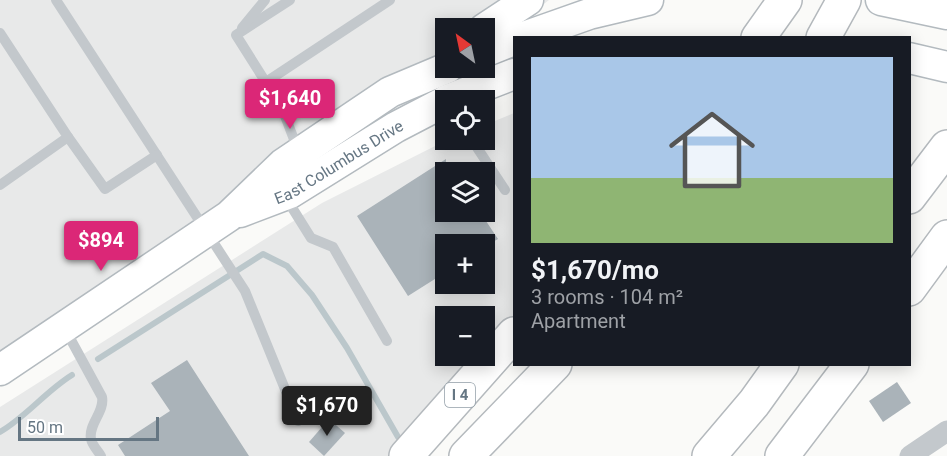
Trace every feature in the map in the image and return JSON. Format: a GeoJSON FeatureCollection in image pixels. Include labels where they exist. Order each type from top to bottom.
{"type":"FeatureCollection","features":[{"type":"Feature","properties":{"kind":"highway"},"geometry":{"type":"LineString","coordinates":[[759,36],[785,0]]}},
{"type":"Feature","properties":{"kind":"highway"},"geometry":{"type":"LineString","coordinates":[[824,36],[844,0]]}},
{"type":"Feature","properties":{"kind":"highway"},"geometry":{"type":"LineString","coordinates":[[911,194],[947,147]]}},
{"type":"Feature","properties":{"kind":"highway"},"geometry":{"type":"LineString","coordinates":[[911,286],[947,237]]}},
{"type":"Feature","properties":{"kind":"highway","name":"I 4"},"geometry":{"type":"LineString","coordinates":[[406,456],[513,335]]}},
{"type":"Feature","properties":{"kind":"highway"},"geometry":{"type":"LineString","coordinates":[[466,456],[553,366]]}},
{"type":"Feature","properties":{"kind":"highway"},"geometry":{"type":"LineString","coordinates":[[709,456],[781,366]]}},
{"type":"Feature","properties":{"kind":"highway"},"geometry":{"type":"LineString","coordinates":[[782,456],[850,366]]}},
{"type":"Feature","properties":{"kind":"main road"},"geometry":{"type":"LineString","coordinates":[[495,22],[528,0]]}},
{"type":"Feature","properties":{"kind":"main road"},"geometry":{"type":"LineString","coordinates":[[527,36],[589,14],[648,0]]}},
{"type":"Feature","properties":{"kind":"main road"},"geometry":{"type":"LineString","coordinates":[[881,0],[947,14]]}},
{"type":"Feature","properties":{"kind":"main road"},"geometry":{"type":"LineString","coordinates":[[495,48],[513,40]]}},
{"type":"Feature","properties":{"kind":"main road"},"geometry":{"type":"LineString","coordinates":[[911,58],[947,66]]}},
{"type":"Feature","properties":{"kind":"main road"},"geometry":{"type":"LineString","coordinates":[[390,92],[435,62]]}},
{"type":"Feature","properties":{"kind":"main road","name":"East Columbus Drive"},"geometry":{"type":"LineString","coordinates":[[278,185],[283,164],[390,92],[435,73]]}},
{"type":"Feature","properties":{"kind":"main road","name":"East Columbus Drive"},"geometry":{"type":"LineString","coordinates":[[474,90],[513,74]]}},
{"type":"Feature","properties":{"kind":"main road","name":"East Columbus Drive"},"geometry":{"type":"LineString","coordinates":[[0,370],[278,185],[435,107]]}},
{"type":"Feature","properties":{"kind":"street"},"geometry":{"type":"LineString","coordinates":[[910,456],[947,431]]}},
{"type":"Feature","properties":{"kind":"lane"},"geometry":{"type":"LineString","coordinates":[[56,0],[157,155],[218,223],[226,263],[245,291],[298,421]]}},
{"type":"Feature","properties":{"kind":"lane"},"geometry":{"type":"LineString","coordinates":[[236,35],[265,0]]}},
{"type":"Feature","properties":{"kind":"lane"},"geometry":{"type":"LineString","coordinates":[[236,35],[290,0]]}},
{"type":"Feature","properties":{"kind":"lane"},"geometry":{"type":"LineString","coordinates":[[266,82],[390,0]]}},
{"type":"Feature","properties":{"kind":"lane"},"geometry":{"type":"LineString","coordinates":[[0,33],[105,189],[157,155]]}},
{"type":"Feature","properties":{"kind":"lane"},"geometry":{"type":"LineString","coordinates":[[236,35],[282,108],[299,153]]}},
{"type":"Feature","properties":{"kind":"lane"},"geometry":{"type":"LineString","coordinates":[[0,185],[68,137]]}},
{"type":"Feature","properties":{"kind":"lane"},"geometry":{"type":"LineString","coordinates":[[479,150],[505,190]]}},
{"type":"Feature","properties":{"kind":"lane"},"geometry":{"type":"LineString","coordinates":[[278,185],[311,238],[333,247],[387,341]]}},
{"type":"Feature","properties":{"kind":"lane"},"geometry":{"type":"LineString","coordinates":[[63,326],[104,404],[91,432],[91,440],[101,456]]}},
{"type":"Feature","properties":{"kind":"shaded area"},"geometry":{"type":"Polygon","coordinates":[[[0,0],[549,0],[495,42],[495,18],[435,18],[435,75],[0,357],[0,0]]]}},
{"type":"Feature","properties":{"kind":"shaded area"},"geometry":{"type":"Polygon","coordinates":[[[513,113],[513,347],[495,366],[495,306],[435,306],[435,366],[495,366],[407,456],[0,456],[0,407],[322,203],[435,146],[435,150],[495,150],[495,121],[513,113]]]}},
{"type":"Feature","properties":{"kind":"building"},"geometry":{"type":"Polygon","coordinates":[[[435,166],[435,222],[487,222],[495,234],[435,234],[435,279],[408,296],[357,216],[435,166]]]}},
{"type":"Feature","properties":{"kind":"building"},"geometry":{"type":"Polygon","coordinates":[[[187,360],[249,456],[125,456],[118,445],[170,411],[151,383],[187,360]]]}},
{"type":"Feature","properties":{"kind":"building"},"geometry":{"type":"Polygon","coordinates":[[[897,382],[911,403],[883,422],[869,401],[897,382]]]}},
{"type":"Feature","properties":{"kind":"building"},"geometry":{"type":"Polygon","coordinates":[[[329,419],[345,433],[324,456],[309,442],[329,419]]]}},
{"type":"Feature","properties":{"kind":"waterway"},"geometry":{"type":"LineString","coordinates":[[98,359],[263,254],[287,266],[312,295],[347,348],[398,437]]}},
{"type":"Feature","properties":{"kind":"waterway"},"geometry":{"type":"LineString","coordinates":[[0,432],[72,375]]}}]}
